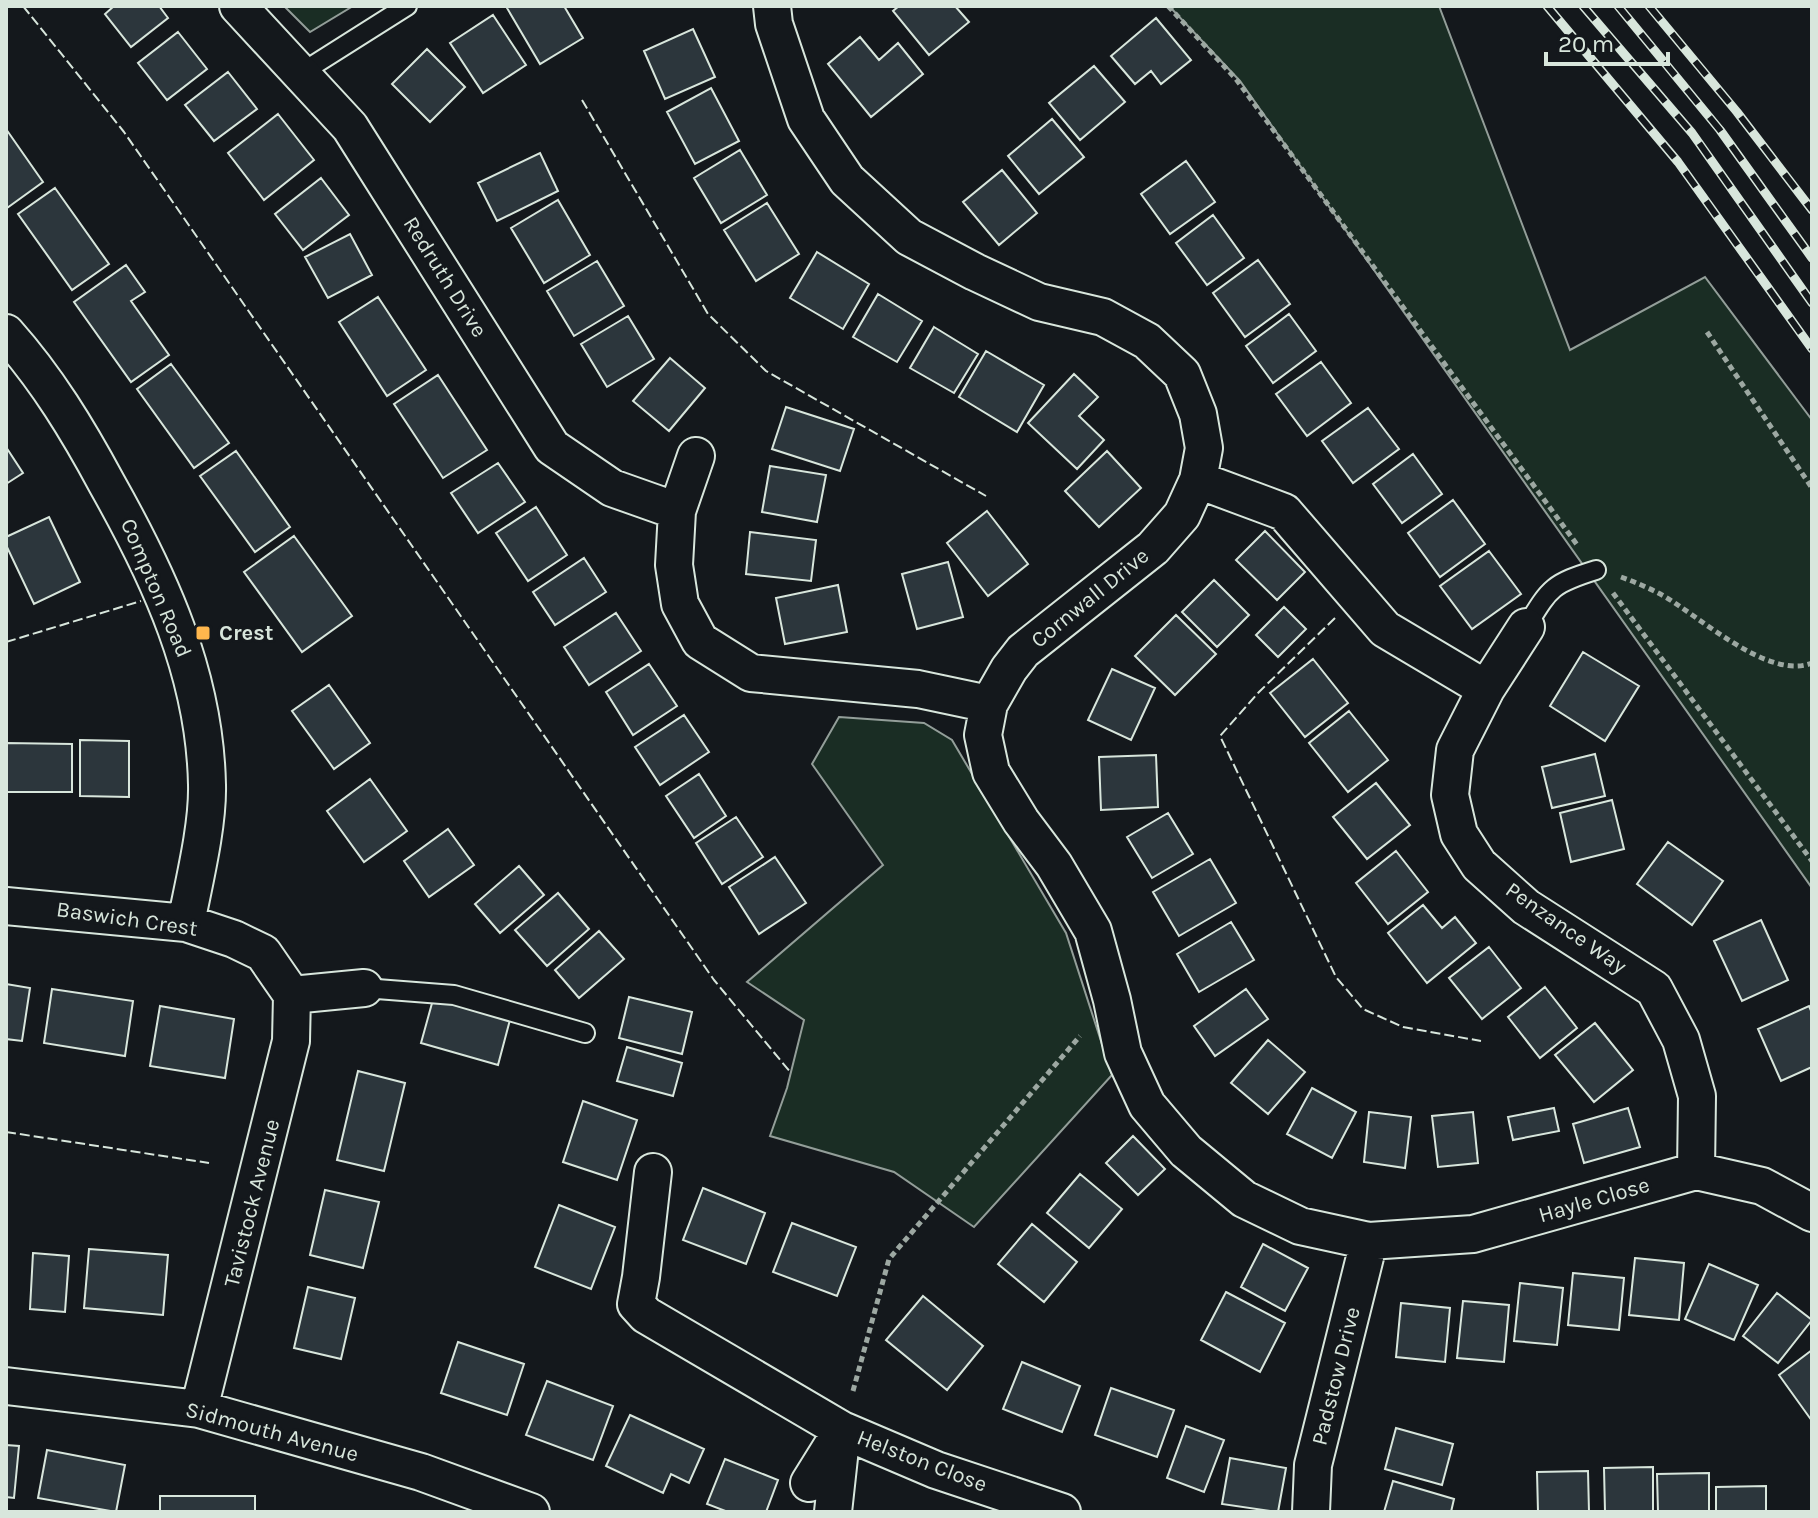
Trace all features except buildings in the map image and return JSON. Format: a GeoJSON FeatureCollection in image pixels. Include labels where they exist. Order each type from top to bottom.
{"type":"FeatureCollection","features":[{"type":"Feature","properties":{"kind":"street","name":"Redruth Drive"},"geometry":{"type":"LineString","coordinates":[[238,6],[350,127],[552,447],[612,488],[677,511]]}},
{"type":"Feature","properties":{"kind":"street","name":"Cornwall Drive"},"geometry":{"type":"LineString","coordinates":[[772,6],[774,24],[806,119],[847,180],[909,237],[1039,302],[1103,317],[1147,341],[1182,374],[1198,414],[1204,448],[1198,480],[1182,515],[1153,548],[1023,651],[989,704],[983,735],[991,772],[1021,821],[1054,865],[1093,931],[1123,1053],[1147,1105],[1186,1151],[1244,1199],[1300,1226],[1369,1241]]}},
{"type":"Feature","properties":{"kind":"street","name":"Compton Road"},"geometry":{"type":"LineString","coordinates":[[6,333],[52,389],[91,453],[165,598],[188,657],[201,719],[207,787],[186,923]]}},
{"type":"Feature","properties":{"kind":"street"},"geometry":{"type":"LineString","coordinates":[[696,456],[677,511],[674,565],[680,604],[700,641],[751,673],[918,689],[989,704]]}},
{"type":"Feature","properties":{"kind":"street"},"geometry":{"type":"LineString","coordinates":[[1198,480],[1284,512],[1385,629],[1486,689]]}},
{"type":"Feature","properties":{"kind":"street","name":"Penzance Way"},"geometry":{"type":"LineString","coordinates":[[1526,627],[1486,689],[1455,750],[1450,795],[1459,834],[1479,865],[1526,907],[1654,989],[1681,1040],[1697,1096],[1696,1171]]}},
{"type":"Feature","properties":{"kind":"street","name":"Baswich Crest"},"geometry":{"type":"LineString","coordinates":[[6,906],[186,923],[234,939],[263,953],[292,995]]}},
{"type":"Feature","properties":{"kind":"street"},"geometry":{"type":"LineString","coordinates":[[292,995],[364,988]]}},
{"type":"Feature","properties":{"kind":"street","name":"Tavistock Avenue"},"geometry":{"type":"LineString","coordinates":[[199,1409],[291,1041],[292,995]]}},
{"type":"Feature","properties":{"kind":"street","name":"Hayle Close"},"geometry":{"type":"LineString","coordinates":[[1369,1241],[1473,1234],[1696,1171],[1762,1186],[1812,1213]]}},
{"type":"Feature","properties":{"kind":"street"},"geometry":{"type":"LineString","coordinates":[[653,1172],[636,1304],[646,1315],[842,1430],[833,1512]]}},
{"type":"Feature","properties":{"kind":"street","name":"Padstow Drive"},"geometry":{"type":"LineString","coordinates":[[1311,1512],[1313,1465],[1369,1241]]}},
{"type":"Feature","properties":{"kind":"street","name":"Sidmouth Avenue"},"geometry":{"type":"LineString","coordinates":[[6,1386],[199,1409],[421,1472],[531,1512]]}},
{"type":"Feature","properties":{"kind":"street","name":"Helston Close"},"geometry":{"type":"LineString","coordinates":[[809,1483],[842,1430],[936,1470],[1062,1512]]}},
{"type":"Feature","properties":{"kind":"lane"},"geometry":{"type":"LineString","coordinates":[[301,73],[407,6]]}},
{"type":"Feature","properties":{"kind":"lane"},"geometry":{"type":"LineString","coordinates":[[1526,627],[1548,591],[1569,578],[1596,570]]}},
{"type":"Feature","properties":{"kind":"lane"},"geometry":{"type":"LineString","coordinates":[[364,988],[454,995],[585,1033]]}},
{"type":"Feature","properties":{"kind":"path"},"geometry":{"type":"LineString","coordinates":[[1168,6],[1236,79],[1812,861]]}},
{"type":"Feature","properties":{"kind":"path"},"geometry":{"type":"LineString","coordinates":[[1707,332],[1812,488]]}},
{"type":"Feature","properties":{"kind":"path"},"geometry":{"type":"LineString","coordinates":[[1596,570],[1637,583],[1664,596],[1734,645],[1780,663],[1801,667],[1812,663]]}},
{"type":"Feature","properties":{"kind":"path"},"geometry":{"type":"LineString","coordinates":[[842,1430],[889,1259],[1112,1000]]}},
{"type":"Feature","properties":{"kind":"green space"},"geometry":{"type":"Polygon","coordinates":[[[284,6],[353,6],[310,32],[284,6]]]}},
{"type":"Feature","properties":{"kind":"green space"},"geometry":{"type":"Polygon","coordinates":[[[1169,6],[1439,6],[1570,350],[1705,277],[1812,420],[1812,888],[1240,81],[1169,6]]]}},
{"type":"Feature","properties":{"kind":"green space"},"geometry":{"type":"Polygon","coordinates":[[[839,717],[924,723],[952,740],[1066,933],[1112,1075],[974,1227],[894,1172],[770,1136],[787,1088],[804,1020],[747,982],[883,865],[812,764],[839,717]]]}},
{"type":"Feature","properties":{"kind":"railway"},"geometry":{"type":"LineString","coordinates":[[1547,6],[1678,162],[1812,349]]}},
{"type":"Feature","properties":{"kind":"railway"},"geometry":{"type":"LineString","coordinates":[[1583,6],[1692,133],[1812,303]]}},
{"type":"Feature","properties":{"kind":"railway"},"geometry":{"type":"LineString","coordinates":[[1618,6],[1720,130],[1812,258]]}},
{"type":"Feature","properties":{"kind":"railway"},"geometry":{"type":"LineString","coordinates":[[1649,6],[1737,112],[1812,210]]}},
{"type":"Feature","properties":{"kind":"fence"},"geometry":{"type":"LineString","coordinates":[[23,6],[124,132],[714,980],[791,1073]]}},
{"type":"Feature","properties":{"kind":"fence"},"geometry":{"type":"LineString","coordinates":[[582,100],[708,314],[766,371],[986,496]]}},
{"type":"Feature","properties":{"kind":"fence"},"geometry":{"type":"LineString","coordinates":[[6,642],[141,601]]}},
{"type":"Feature","properties":{"kind":"fence"},"geometry":{"type":"LineString","coordinates":[[1335,618],[1259,692],[1220,736],[1336,977],[1363,1009],[1403,1027],[1481,1041]]}},
{"type":"Feature","properties":{"kind":"fence"},"geometry":{"type":"LineString","coordinates":[[6,1132],[209,1163]]}},
{"type":"Feature","properties":{"kind":"place","name":"Crest"},"geometry":{"type":"Point","coordinates":[203,633]}}]}
